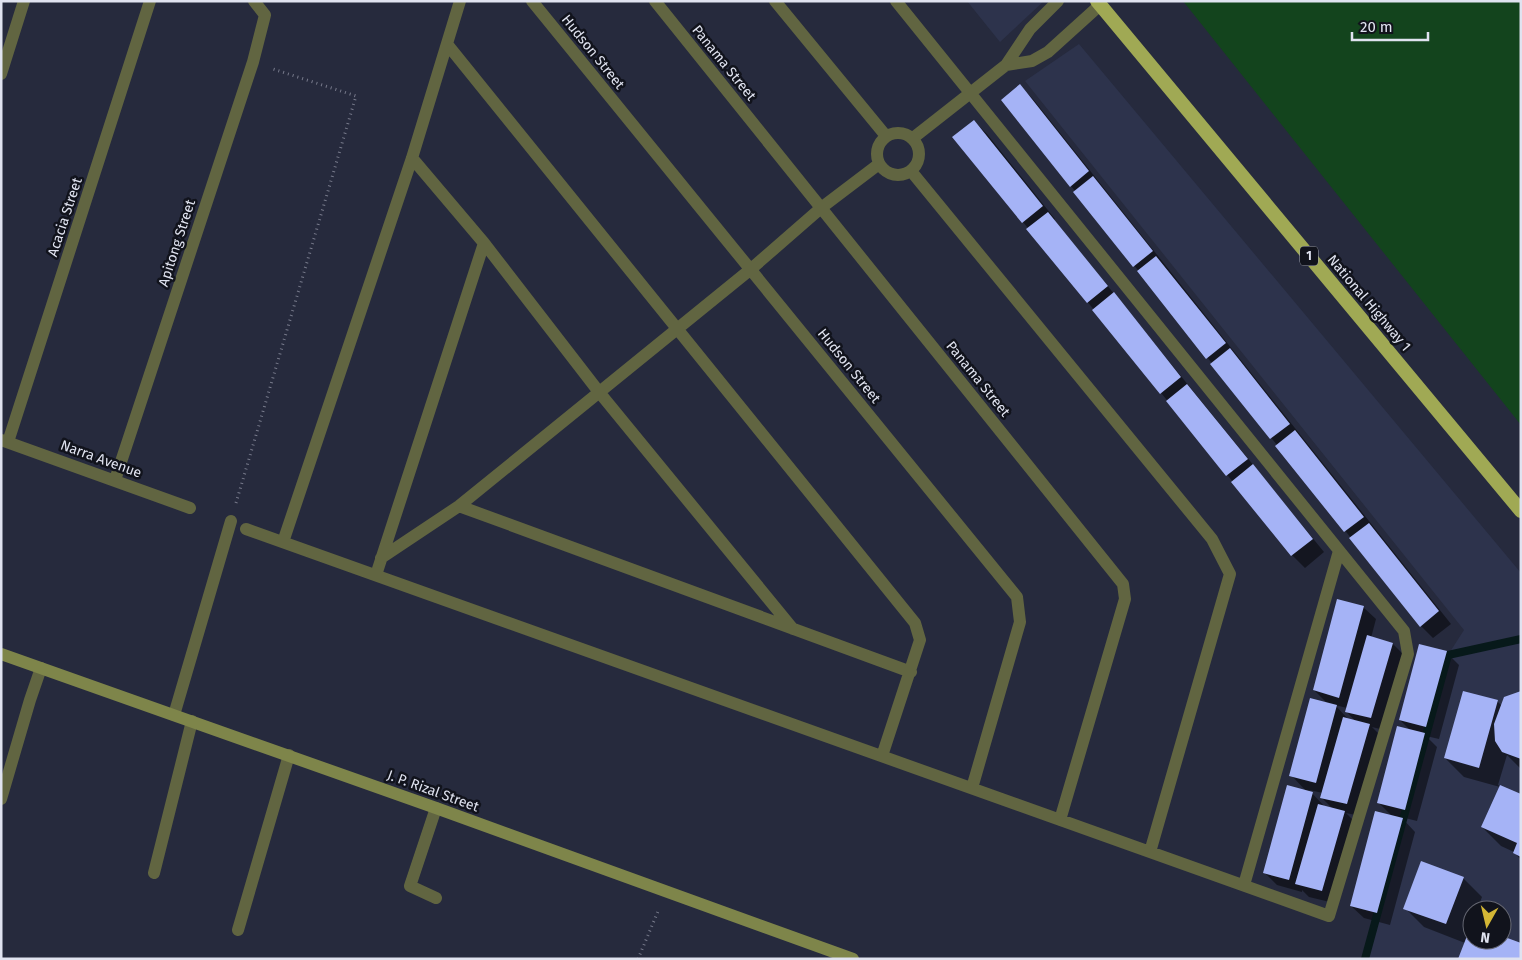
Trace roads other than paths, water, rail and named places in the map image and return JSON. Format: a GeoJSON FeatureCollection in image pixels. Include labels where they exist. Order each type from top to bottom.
{"type":"FeatureCollection","features":[{"type":"Feature","properties":{"kind":"highway","name":"National Highway 1"},"geometry":{"type":"LineString","coordinates":[[1099,3],[1521,511]]}},
{"type":"Feature","properties":{"kind":"main road","name":"J. P. Rizal Street"},"geometry":{"type":"LineString","coordinates":[[1,654],[289,755],[666,891],[822,953],[853,959]]}},
{"type":"Feature","properties":{"kind":"street"},"geometry":{"type":"LineString","coordinates":[[1,74],[24,1]]}},
{"type":"Feature","properties":{"kind":"street","name":"Acacia Street"},"geometry":{"type":"LineString","coordinates":[[5,441],[150,1]]}},
{"type":"Feature","properties":{"kind":"street","name":"Apitong Street"},"geometry":{"type":"LineString","coordinates":[[115,480],[253,62],[265,15],[254,1]]}},
{"type":"Feature","properties":{"kind":"street"},"geometry":{"type":"LineString","coordinates":[[283,542],[412,158],[460,1]]}},
{"type":"Feature","properties":{"kind":"street","name":"Hudson Street"},"geometry":{"type":"LineString","coordinates":[[532,1],[1017,596],[1020,622],[972,788]]}},
{"type":"Feature","properties":{"kind":"street","name":"Panama Street"},"geometry":{"type":"LineString","coordinates":[[655,1],[1123,584],[1125,599],[1060,820]]}},
{"type":"Feature","properties":{"kind":"street"},"geometry":{"type":"LineString","coordinates":[[775,1],[886,136]]}},
{"type":"Feature","properties":{"kind":"street"},"geometry":{"type":"LineString","coordinates":[[246,529],[1329,916],[1408,654],[1404,631],[896,1]]}},
{"type":"Feature","properties":{"kind":"street"},"geometry":{"type":"LineString","coordinates":[[913,138],[1006,65],[1030,29],[1058,1]]}},
{"type":"Feature","properties":{"kind":"street"},"geometry":{"type":"LineString","coordinates":[[1006,65],[1032,61],[1048,52],[1099,3]]}},
{"type":"Feature","properties":{"kind":"street"},"geometry":{"type":"LineString","coordinates":[[447,44],[915,623],[920,640],[882,756]]}},
{"type":"Feature","properties":{"kind":"street"},"geometry":{"type":"LineString","coordinates":[[896,132],[905,133],[913,138],[919,149],[919,161],[911,171],[899,175],[887,173],[878,164],[876,153],[879,143],[886,136],[896,132]]}},
{"type":"Feature","properties":{"kind":"street"},"geometry":{"type":"LineString","coordinates":[[412,158],[484,243],[599,392],[793,628]]}},
{"type":"Feature","properties":{"kind":"street"},"geometry":{"type":"LineString","coordinates":[[382,558],[459,506],[751,269],[821,208],[878,164]]}},
{"type":"Feature","properties":{"kind":"street"},"geometry":{"type":"LineString","coordinates":[[911,171],[1212,539],[1230,574],[1150,852]]}},
{"type":"Feature","properties":{"kind":"street"},"geometry":{"type":"LineString","coordinates":[[376,575],[484,243]]}},
{"type":"Feature","properties":{"kind":"street","name":"Narra Avenue"},"geometry":{"type":"LineString","coordinates":[[5,441],[190,508]]}},
{"type":"Feature","properties":{"kind":"street"},"geometry":{"type":"LineString","coordinates":[[459,506],[911,672]]}},
{"type":"Feature","properties":{"kind":"street"},"geometry":{"type":"LineString","coordinates":[[174,715],[230,520]]}},
{"type":"Feature","properties":{"kind":"street"},"geometry":{"type":"LineString","coordinates":[[1244,885],[1339,551]]}},
{"type":"Feature","properties":{"kind":"street"},"geometry":{"type":"LineString","coordinates":[[1,799],[41,668]]}},
{"type":"Feature","properties":{"kind":"street"},"geometry":{"type":"LineString","coordinates":[[154,873],[192,721]]}},
{"type":"Feature","properties":{"kind":"street"},"geometry":{"type":"LineString","coordinates":[[238,930],[289,755]]}},
{"type":"Feature","properties":{"kind":"street"},"geometry":{"type":"LineString","coordinates":[[436,808],[410,886],[436,898]]}},
{"type":"Feature","properties":{"kind":"waterway"},"geometry":{"type":"LineString","coordinates":[[1365,959],[1448,655],[1521,639]]}}]}
